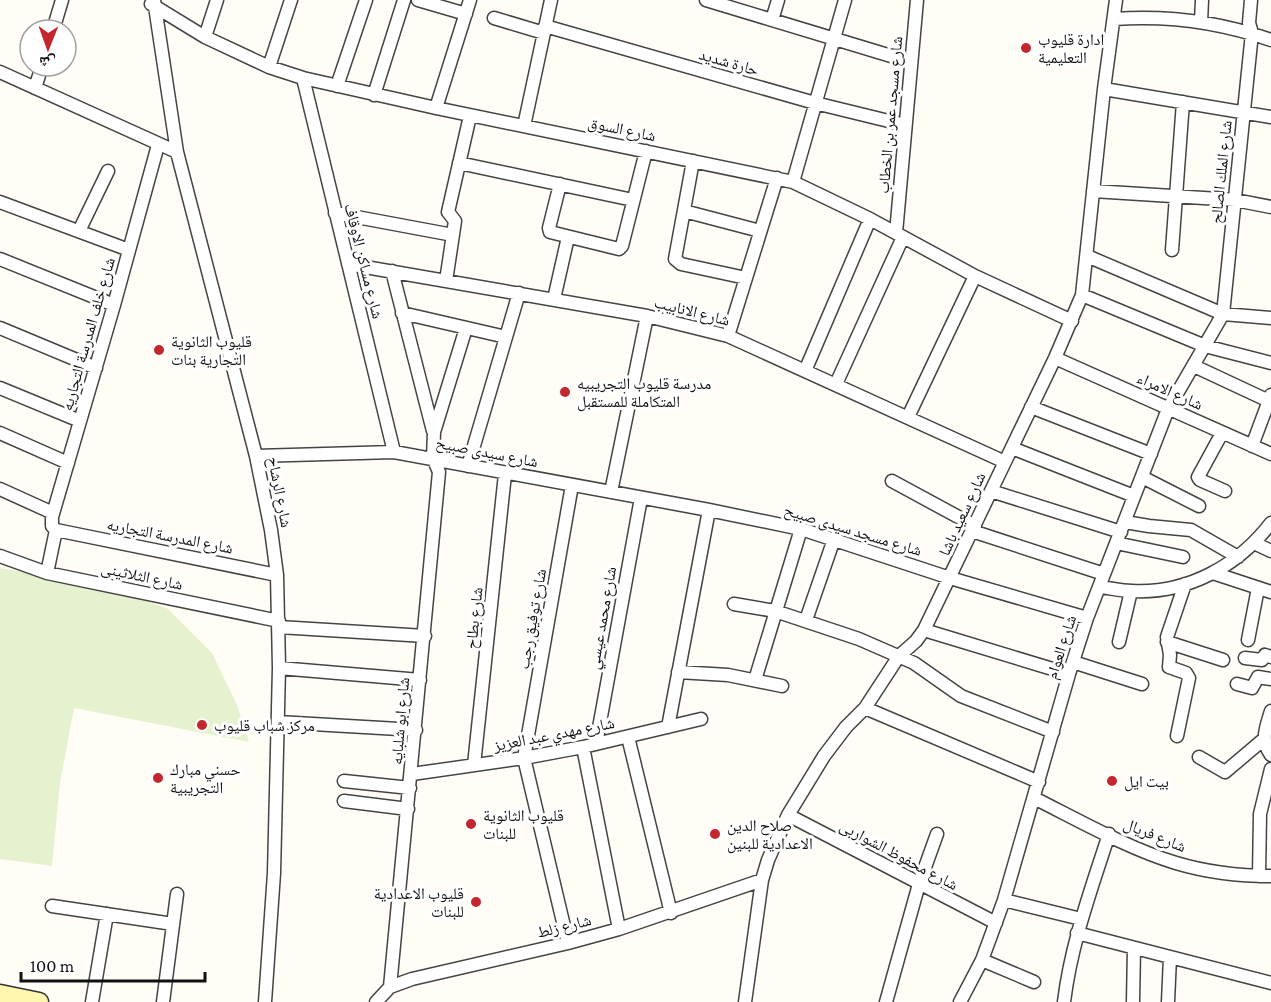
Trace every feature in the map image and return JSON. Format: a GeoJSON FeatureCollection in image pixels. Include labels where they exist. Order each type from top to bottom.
{"type":"FeatureCollection","features":[{"type":"Feature","properties":{"kind":"main road"},"geometry":{"type":"LineString","coordinates":[[0,994],[39,1002]]}},
{"type":"Feature","properties":{"kind":"street"},"geometry":{"type":"LineString","coordinates":[[57,18],[62,0]]}},
{"type":"Feature","properties":{"kind":"street"},"geometry":{"type":"LineString","coordinates":[[205,38],[217,0]]}},
{"type":"Feature","properties":{"kind":"street"},"geometry":{"type":"LineString","coordinates":[[268,67],[291,0]]}},
{"type":"Feature","properties":{"kind":"street"},"geometry":{"type":"LineString","coordinates":[[337,86],[366,0]]}},
{"type":"Feature","properties":{"kind":"street"},"geometry":{"type":"LineString","coordinates":[[374,95],[404,0]]}},
{"type":"Feature","properties":{"kind":"street"},"geometry":{"type":"LineString","coordinates":[[418,0],[466,14]]}},
{"type":"Feature","properties":{"kind":"street"},"geometry":{"type":"LineString","coordinates":[[436,108],[470,0]]}},
{"type":"Feature","properties":{"kind":"street"},"geometry":{"type":"LineString","coordinates":[[524,126],[551,0]]}},
{"type":"Feature","properties":{"kind":"street"},"geometry":{"type":"LineString","coordinates":[[706,0],[911,62]]}},
{"type":"Feature","properties":{"kind":"street"},"geometry":{"type":"LineString","coordinates":[[772,20],[777,0]]}},
{"type":"Feature","properties":{"kind":"street"},"geometry":{"type":"LineString","coordinates":[[793,182],[845,0]]}},
{"type":"Feature","properties":{"kind":"street","name":"شارع مسجد عمر بن الخطاب"},"geometry":{"type":"LineString","coordinates":[[836,384],[900,235],[905,125],[917,0]]}},
{"type":"Feature","properties":{"kind":"street","name":"شارع سعيد باشا"},"geometry":{"type":"LineString","coordinates":[[745,1002],[762,880],[768,860],[788,815],[824,756],[846,727],[865,708],[899,656],[916,641],[924,630],[1055,358],[1082,295],[1116,0]]}},
{"type":"Feature","properties":{"kind":"street"},"geometry":{"type":"LineString","coordinates":[[1201,22],[1202,0]]}},
{"type":"Feature","properties":{"kind":"street","name":"شارع الملك الصالح"},"geometry":{"type":"LineString","coordinates":[[1223,314],[1252,33],[1249,23],[1251,0]]}},
{"type":"Feature","properties":{"kind":"street","name":"شارع السوق"},"geometry":{"type":"LineString","coordinates":[[151,2],[205,38],[268,67],[303,78],[470,116],[793,182],[870,219],[975,276],[1072,321]]}},
{"type":"Feature","properties":{"kind":"street","name":"شارع الرشاح"},"geometry":{"type":"LineString","coordinates":[[151,2],[177,153],[256,456],[271,530],[277,575],[279,669],[274,873],[265,1002]]}},
{"type":"Feature","properties":{"kind":"street"},"geometry":{"type":"LineString","coordinates":[[1114,19],[1157,17],[1201,22],[1252,33],[1271,40]]}},
{"type":"Feature","properties":{"kind":"street","name":"حارة شديد"},"geometry":{"type":"LineString","coordinates":[[494,18],[544,29],[815,103],[905,125]]}},
{"type":"Feature","properties":{"kind":"street"},"geometry":{"type":"LineString","coordinates":[[0,72],[177,153]]}},
{"type":"Feature","properties":{"kind":"street"},"geometry":{"type":"LineString","coordinates":[[35,88],[38,78]]}},
{"type":"Feature","properties":{"kind":"street","name":"شارع مساكن الاوقاف"},"geometry":{"type":"LineString","coordinates":[[303,78],[394,452]]}},
{"type":"Feature","properties":{"kind":"street"},"geometry":{"type":"LineString","coordinates":[[1104,89],[1271,117]]}},
{"type":"Feature","properties":{"kind":"street"},"geometry":{"type":"LineString","coordinates":[[1172,250],[1183,102]]}},
{"type":"Feature","properties":{"kind":"street"},"geometry":{"type":"LineString","coordinates":[[446,281],[455,221],[448,212],[470,116]]}},
{"type":"Feature","properties":{"kind":"street","name":"شارع خلف المدرسة التجاريه"},"geometry":{"type":"LineString","coordinates":[[56,530],[51,523],[53,513],[158,145]]}},
{"type":"Feature","properties":{"kind":"street"},"geometry":{"type":"LineString","coordinates":[[560,184],[549,229],[551,233],[616,249],[620,248],[645,151]]}},
{"type":"Feature","properties":{"kind":"street"},"geometry":{"type":"LineString","coordinates":[[693,161],[675,256],[676,261],[746,278]]}},
{"type":"Feature","properties":{"kind":"street"},"geometry":{"type":"LineString","coordinates":[[459,163],[633,200]]}},
{"type":"Feature","properties":{"kind":"street"},"geometry":{"type":"LineString","coordinates":[[79,231],[108,171]]}},
{"type":"Feature","properties":{"kind":"street"},"geometry":{"type":"LineString","coordinates":[[728,336],[777,178]]}},
{"type":"Feature","properties":{"kind":"street"},"geometry":{"type":"LineString","coordinates":[[1093,191],[1235,200],[1271,207]]}},
{"type":"Feature","properties":{"kind":"street"},"geometry":{"type":"LineString","coordinates":[[0,202],[129,250]]}},
{"type":"Feature","properties":{"kind":"street"},"geometry":{"type":"LineString","coordinates":[[684,211],[760,231]]}},
{"type":"Feature","properties":{"kind":"street"},"geometry":{"type":"LineString","coordinates":[[335,213],[453,235]]}},
{"type":"Feature","properties":{"kind":"street"},"geometry":{"type":"LineString","coordinates":[[805,371],[870,219]]}},
{"type":"Feature","properties":{"kind":"street"},"geometry":{"type":"LineString","coordinates":[[554,299],[568,237]]}},
{"type":"Feature","properties":{"kind":"street"},"geometry":{"type":"LineString","coordinates":[[1087,256],[1223,314],[1271,318]]}},
{"type":"Feature","properties":{"kind":"street"},"geometry":{"type":"LineString","coordinates":[[0,259],[114,305]]}},
{"type":"Feature","properties":{"kind":"street","name":"شارع الانابيب"},"geometry":{"type":"LineString","coordinates":[[348,264],[646,316],[728,336],[1005,462]]}},
{"type":"Feature","properties":{"kind":"street"},"geometry":{"type":"LineString","coordinates":[[392,271],[434,432]]}},
{"type":"Feature","properties":{"kind":"street"},"geometry":{"type":"LineString","coordinates":[[909,417],[975,276]]}},
{"type":"Feature","properties":{"kind":"street"},"geometry":{"type":"LineString","coordinates":[[468,466],[519,293]]}},
{"type":"Feature","properties":{"kind":"street"},"geometry":{"type":"LineString","coordinates":[[1082,295],[1205,346],[1271,363]]}},
{"type":"Feature","properties":{"kind":"street"},"geometry":{"type":"LineString","coordinates":[[402,313],[506,337]]}},
{"type":"Feature","properties":{"kind":"street","name":"شارع العوام"},"geometry":{"type":"LineString","coordinates":[[960,1002],[982,960],[1004,900],[1087,618],[1168,409],[1223,314]]}},
{"type":"Feature","properties":{"kind":"street"},"geometry":{"type":"LineString","coordinates":[[611,492],[646,316]]}},
{"type":"Feature","properties":{"kind":"street"},"geometry":{"type":"LineString","coordinates":[[0,328],[96,368]]}},
{"type":"Feature","properties":{"kind":"street"},"geometry":{"type":"LineString","coordinates":[[434,432],[466,328]]}},
{"type":"Feature","properties":{"kind":"street","name":"شارع الامراء"},"geometry":{"type":"LineString","coordinates":[[1055,358],[1271,454]]}},
{"type":"Feature","properties":{"kind":"street"},"geometry":{"type":"LineString","coordinates":[[1194,366],[1269,403],[1252,446]]}},
{"type":"Feature","properties":{"kind":"street"},"geometry":{"type":"LineString","coordinates":[[0,388],[80,421]]}},
{"type":"Feature","properties":{"kind":"street"},"geometry":{"type":"LineString","coordinates":[[1031,407],[1151,454]]}},
{"type":"Feature","properties":{"kind":"street","name":"شارع ابو شلبايه"},"geometry":{"type":"LineString","coordinates":[[390,987],[439,472],[433,458],[434,432]]}},
{"type":"Feature","properties":{"kind":"street"},"geometry":{"type":"LineString","coordinates":[[0,433],[68,463]]}},
{"type":"Feature","properties":{"kind":"street"},"geometry":{"type":"LineString","coordinates":[[1222,433],[1198,477],[1225,491]]}},
{"type":"Feature","properties":{"kind":"street"},"geometry":{"type":"LineString","coordinates":[[1012,448],[1134,496]]}},
{"type":"Feature","properties":{"kind":"street","name":"شارع سيدى صبيح"},"geometry":{"type":"LineString","coordinates":[[256,456],[394,452],[709,510]]}},
{"type":"Feature","properties":{"kind":"street","name":"شارع بطاح"},"geometry":{"type":"LineString","coordinates":[[474,765],[506,474]]}},
{"type":"Feature","properties":{"kind":"street"},"geometry":{"type":"LineString","coordinates":[[1142,477],[1199,506]]}},
{"type":"Feature","properties":{"kind":"street"},"geometry":{"type":"LineString","coordinates":[[892,481],[973,528],[1104,574]]}},
{"type":"Feature","properties":{"kind":"street","name":"شارع توفيق رجب"},"geometry":{"type":"LineString","coordinates":[[524,758],[572,485]]}},
{"type":"Feature","properties":{"kind":"street"},"geometry":{"type":"LineString","coordinates":[[0,489],[53,513]]}},
{"type":"Feature","properties":{"kind":"street"},"geometry":{"type":"LineString","coordinates":[[991,491],[1120,532],[1183,557]]}},
{"type":"Feature","properties":{"kind":"street","name":"شارع محمد عيسي"},"geometry":{"type":"LineString","coordinates":[[590,746],[641,498]]}},
{"type":"Feature","properties":{"kind":"street"},"geometry":{"type":"LineString","coordinates":[[668,727],[709,510]]}},
{"type":"Feature","properties":{"kind":"street","name":"شارع مسجد سيدى صبيح"},"geometry":{"type":"LineString","coordinates":[[709,510],[834,538],[950,578],[1087,618]]}},
{"type":"Feature","properties":{"kind":"street"},"geometry":{"type":"LineString","coordinates":[[1100,587],[1149,591],[1185,584],[1213,573],[1238,557],[1271,523]]}},
{"type":"Feature","properties":{"kind":"street"},"geometry":{"type":"LineString","coordinates":[[1120,532],[1149,526],[1191,530],[1238,557]]}},
{"type":"Feature","properties":{"kind":"street"},"geometry":{"type":"LineString","coordinates":[[755,680],[801,529]]}},
{"type":"Feature","properties":{"kind":"street"},"geometry":{"type":"LineString","coordinates":[[47,573],[56,530]]}},
{"type":"Feature","properties":{"kind":"street","name":"شارع المدرسة التجاريه"},"geometry":{"type":"LineString","coordinates":[[56,530],[277,575]]}},
{"type":"Feature","properties":{"kind":"street"},"geometry":{"type":"LineString","coordinates":[[806,620],[834,538]]}},
{"type":"Feature","properties":{"kind":"street"},"geometry":{"type":"LineString","coordinates":[[1254,543],[1271,551]]}},
{"type":"Feature","properties":{"kind":"street","name":"شارع الثلاثينى"},"geometry":{"type":"LineString","coordinates":[[0,556],[47,573],[279,624],[425,636]]}},
{"type":"Feature","properties":{"kind":"street"},"geometry":{"type":"LineString","coordinates":[[1213,573],[1271,592]]}},
{"type":"Feature","properties":{"kind":"street"},"geometry":{"type":"LineString","coordinates":[[1178,736],[1189,678],[1186,674],[1168,665],[1170,655],[1167,642],[1185,584]]}},
{"type":"Feature","properties":{"kind":"street"},"geometry":{"type":"LineString","coordinates":[[1248,640],[1258,588]]}},
{"type":"Feature","properties":{"kind":"street"},"geometry":{"type":"LineString","coordinates":[[1119,642],[1131,591]]}},
{"type":"Feature","properties":{"kind":"street"},"geometry":{"type":"LineString","coordinates":[[734,604],[775,611],[806,620],[899,656],[914,663],[946,688],[961,696],[1053,732]]}},
{"type":"Feature","properties":{"kind":"street"},"geometry":{"type":"LineString","coordinates":[[924,630],[1069,674]]}},
{"type":"Feature","properties":{"kind":"street"},"geometry":{"type":"LineString","coordinates":[[1167,642],[1223,660]]}},
{"type":"Feature","properties":{"kind":"street"},"geometry":{"type":"LineString","coordinates":[[1245,658],[1262,660],[1265,656],[1271,657]]}},
{"type":"Feature","properties":{"kind":"street"},"geometry":{"type":"LineString","coordinates":[[1073,662],[1142,684]]}},
{"type":"Feature","properties":{"kind":"street"},"geometry":{"type":"LineString","coordinates":[[279,669],[420,680]]}},
{"type":"Feature","properties":{"kind":"street"},"geometry":{"type":"LineString","coordinates":[[678,672],[728,675],[782,686]]}},
{"type":"Feature","properties":{"kind":"street"},"geometry":{"type":"LineString","coordinates":[[1237,684],[1252,688],[1258,677],[1271,679]]}},
{"type":"Feature","properties":{"kind":"street"},"geometry":{"type":"LineString","coordinates":[[865,708],[1039,782]]}},
{"type":"Feature","properties":{"kind":"street"},"geometry":{"type":"LineString","coordinates":[[1271,711],[1264,739],[1264,745],[1271,755]]}},
{"type":"Feature","properties":{"kind":"street","name":"شارع مهدي عبد العزيز"},"geometry":{"type":"LineString","coordinates":[[412,774],[590,746],[701,719]]}},
{"type":"Feature","properties":{"kind":"street"},"geometry":{"type":"LineString","coordinates":[[278,722],[416,730]]}},
{"type":"Feature","properties":{"kind":"street"},"geometry":{"type":"LineString","coordinates":[[628,737],[671,912]]}},
{"type":"Feature","properties":{"kind":"street"},"geometry":{"type":"LineString","coordinates":[[1199,757],[1225,772],[1264,739]]}},
{"type":"Feature","properties":{"kind":"street"},"geometry":{"type":"LineString","coordinates":[[590,746],[619,929]]}},
{"type":"Feature","properties":{"kind":"street"},"geometry":{"type":"LineString","coordinates":[[524,758],[568,943]]}},
{"type":"Feature","properties":{"kind":"street"},"geometry":{"type":"LineString","coordinates":[[1265,876],[1260,814],[1270,775]]}},
{"type":"Feature","properties":{"kind":"street"},"geometry":{"type":"LineString","coordinates":[[344,782],[410,788]]}},
{"type":"Feature","properties":{"kind":"street","name":"شارع فريال"},"geometry":{"type":"LineString","coordinates":[[1034,798],[1149,854],[1177,864],[1220,872],[1265,876]]}},
{"type":"Feature","properties":{"kind":"street"},"geometry":{"type":"LineString","coordinates":[[344,801],[408,808]]}},
{"type":"Feature","properties":{"kind":"street","name":"شارع محفوظ الشواربى"},"geometry":{"type":"LineString","coordinates":[[788,815],[996,923]]}},
{"type":"Feature","properties":{"kind":"street"},"geometry":{"type":"LineString","coordinates":[[886,1002],[937,834]]}},
{"type":"Feature","properties":{"kind":"street"},"geometry":{"type":"LineString","coordinates":[[1064,1002],[1077,933],[1109,834]]}},
{"type":"Feature","properties":{"kind":"street","name":"شارع زلط"},"geometry":{"type":"LineString","coordinates":[[376,1002],[390,987],[412,979],[619,929],[762,880]]}},
{"type":"Feature","properties":{"kind":"street"},"geometry":{"type":"LineString","coordinates":[[163,1002],[177,894]]}},
{"type":"Feature","properties":{"kind":"street"},"geometry":{"type":"LineString","coordinates":[[1004,900],[1081,919]]}},
{"type":"Feature","properties":{"kind":"street"},"geometry":{"type":"LineString","coordinates":[[52,906],[173,924]]}},
{"type":"Feature","properties":{"kind":"street"},"geometry":{"type":"LineString","coordinates":[[92,1002],[107,914]]}},
{"type":"Feature","properties":{"kind":"street"},"geometry":{"type":"LineString","coordinates":[[1077,933],[1271,983]]}},
{"type":"Feature","properties":{"kind":"street"},"geometry":{"type":"LineString","coordinates":[[1133,1002],[1134,948]]}},
{"type":"Feature","properties":{"kind":"street"},"geometry":{"type":"LineString","coordinates":[[1168,1002],[1170,957]]}},
{"type":"Feature","properties":{"kind":"street"},"geometry":{"type":"LineString","coordinates":[[982,960],[1034,982]]}},
{"type":"Feature","properties":{"kind":"green space","name":"مركز شباب قليوب"},"geometry":{"type":"Polygon","coordinates":[[[0,568],[107,587],[168,609],[212,653],[237,705],[249,742],[74,708],[60,783],[52,866],[0,859],[0,568]]]}},
{"type":"Feature","properties":{"kind":"place","name":"ادارة قليوب التعليمية"},"geometry":{"type":"Point","coordinates":[1026,48]}},
{"type":"Feature","properties":{"kind":"place","name":"قليوب الثانوية التجارية بنات"},"geometry":{"type":"Point","coordinates":[159,350]}},
{"type":"Feature","properties":{"kind":"place","name":"مدرسة قليوب التجريبيه المتكاملة للمستقبل"},"geometry":{"type":"Point","coordinates":[565,392]}},
{"type":"Feature","properties":{"kind":"place","name":"مركز شباب قليوب"},"geometry":{"type":"Point","coordinates":[202,725]}},
{"type":"Feature","properties":{"kind":"place","name":"حسني مبارك التجريبية"},"geometry":{"type":"Point","coordinates":[158,778]}},
{"type":"Feature","properties":{"kind":"place","name":"بيت ايل"},"geometry":{"type":"Point","coordinates":[1112,781]}},
{"type":"Feature","properties":{"kind":"place","name":"قليوب الثانوية للبنات"},"geometry":{"type":"Point","coordinates":[471,824]}},
{"type":"Feature","properties":{"kind":"place","name":"صلاح الدين الاعدادية للبنين"},"geometry":{"type":"Point","coordinates":[715,834]}},
{"type":"Feature","properties":{"kind":"place","name":"قليوب الاعدادية للبنات"},"geometry":{"type":"Point","coordinates":[476,902]}}]}
